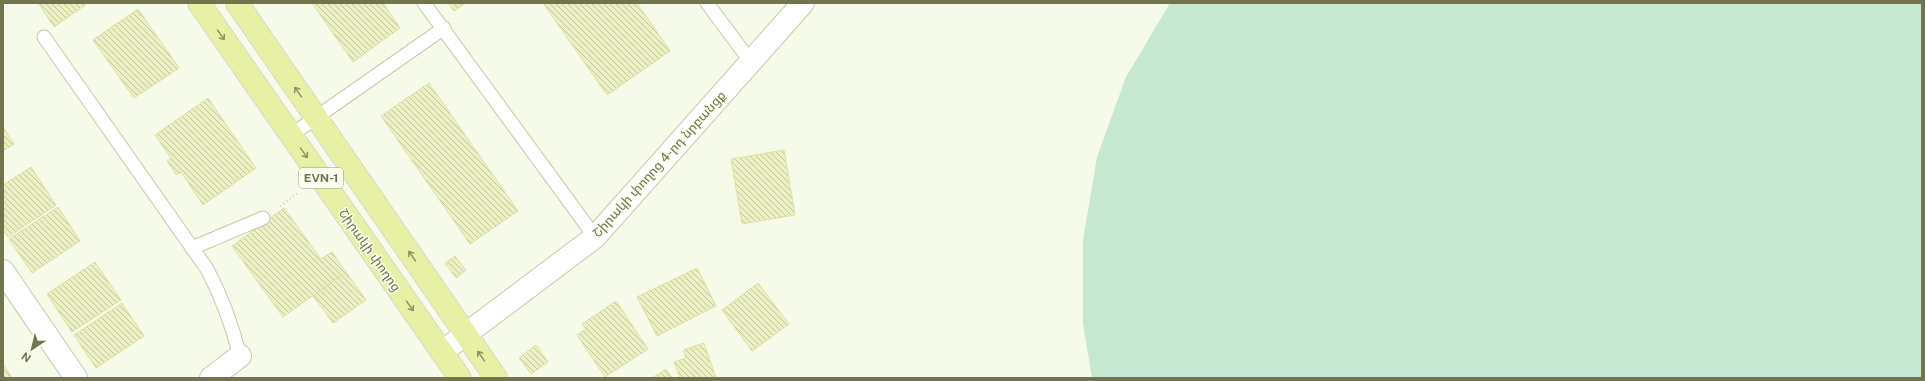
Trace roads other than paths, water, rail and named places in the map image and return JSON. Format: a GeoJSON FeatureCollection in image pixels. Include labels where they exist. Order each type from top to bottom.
{"type":"FeatureCollection","features":[{"type":"Feature","properties":{"kind":"highway","name":"Շիրակի փողոց"},"geometry":{"type":"LineString","coordinates":[[199,3],[460,378]]}},
{"type":"Feature","properties":{"kind":"highway","name":"EVN-1"},"geometry":{"type":"LineString","coordinates":[[237,3],[496,378]]}},
{"type":"Feature","properties":{"kind":"street","name":"Շիրակի փողոց 4-րդ նրբանցք"},"geometry":{"type":"LineString","coordinates":[[442,352],[595,237],[803,3]]}},
{"type":"Feature","properties":{"kind":"street"},"geometry":{"type":"LineString","coordinates":[[3,271],[76,378]]}},
{"type":"Feature","properties":{"kind":"street"},"geometry":{"type":"LineString","coordinates":[[211,378],[240,356]]}},
{"type":"Feature","properties":{"kind":"lane"},"geometry":{"type":"LineString","coordinates":[[424,3],[444,28],[595,237]]}},
{"type":"Feature","properties":{"kind":"lane"},"geometry":{"type":"LineString","coordinates":[[707,3],[751,62]]}},
{"type":"Feature","properties":{"kind":"lane"},"geometry":{"type":"LineString","coordinates":[[291,136],[444,28]]}},
{"type":"Feature","properties":{"kind":"lane"},"geometry":{"type":"LineString","coordinates":[[44,37],[207,269],[219,291],[232,325],[240,356]]}},
{"type":"Feature","properties":{"kind":"lane"},"geometry":{"type":"LineString","coordinates":[[192,248],[264,218]]}}]}
